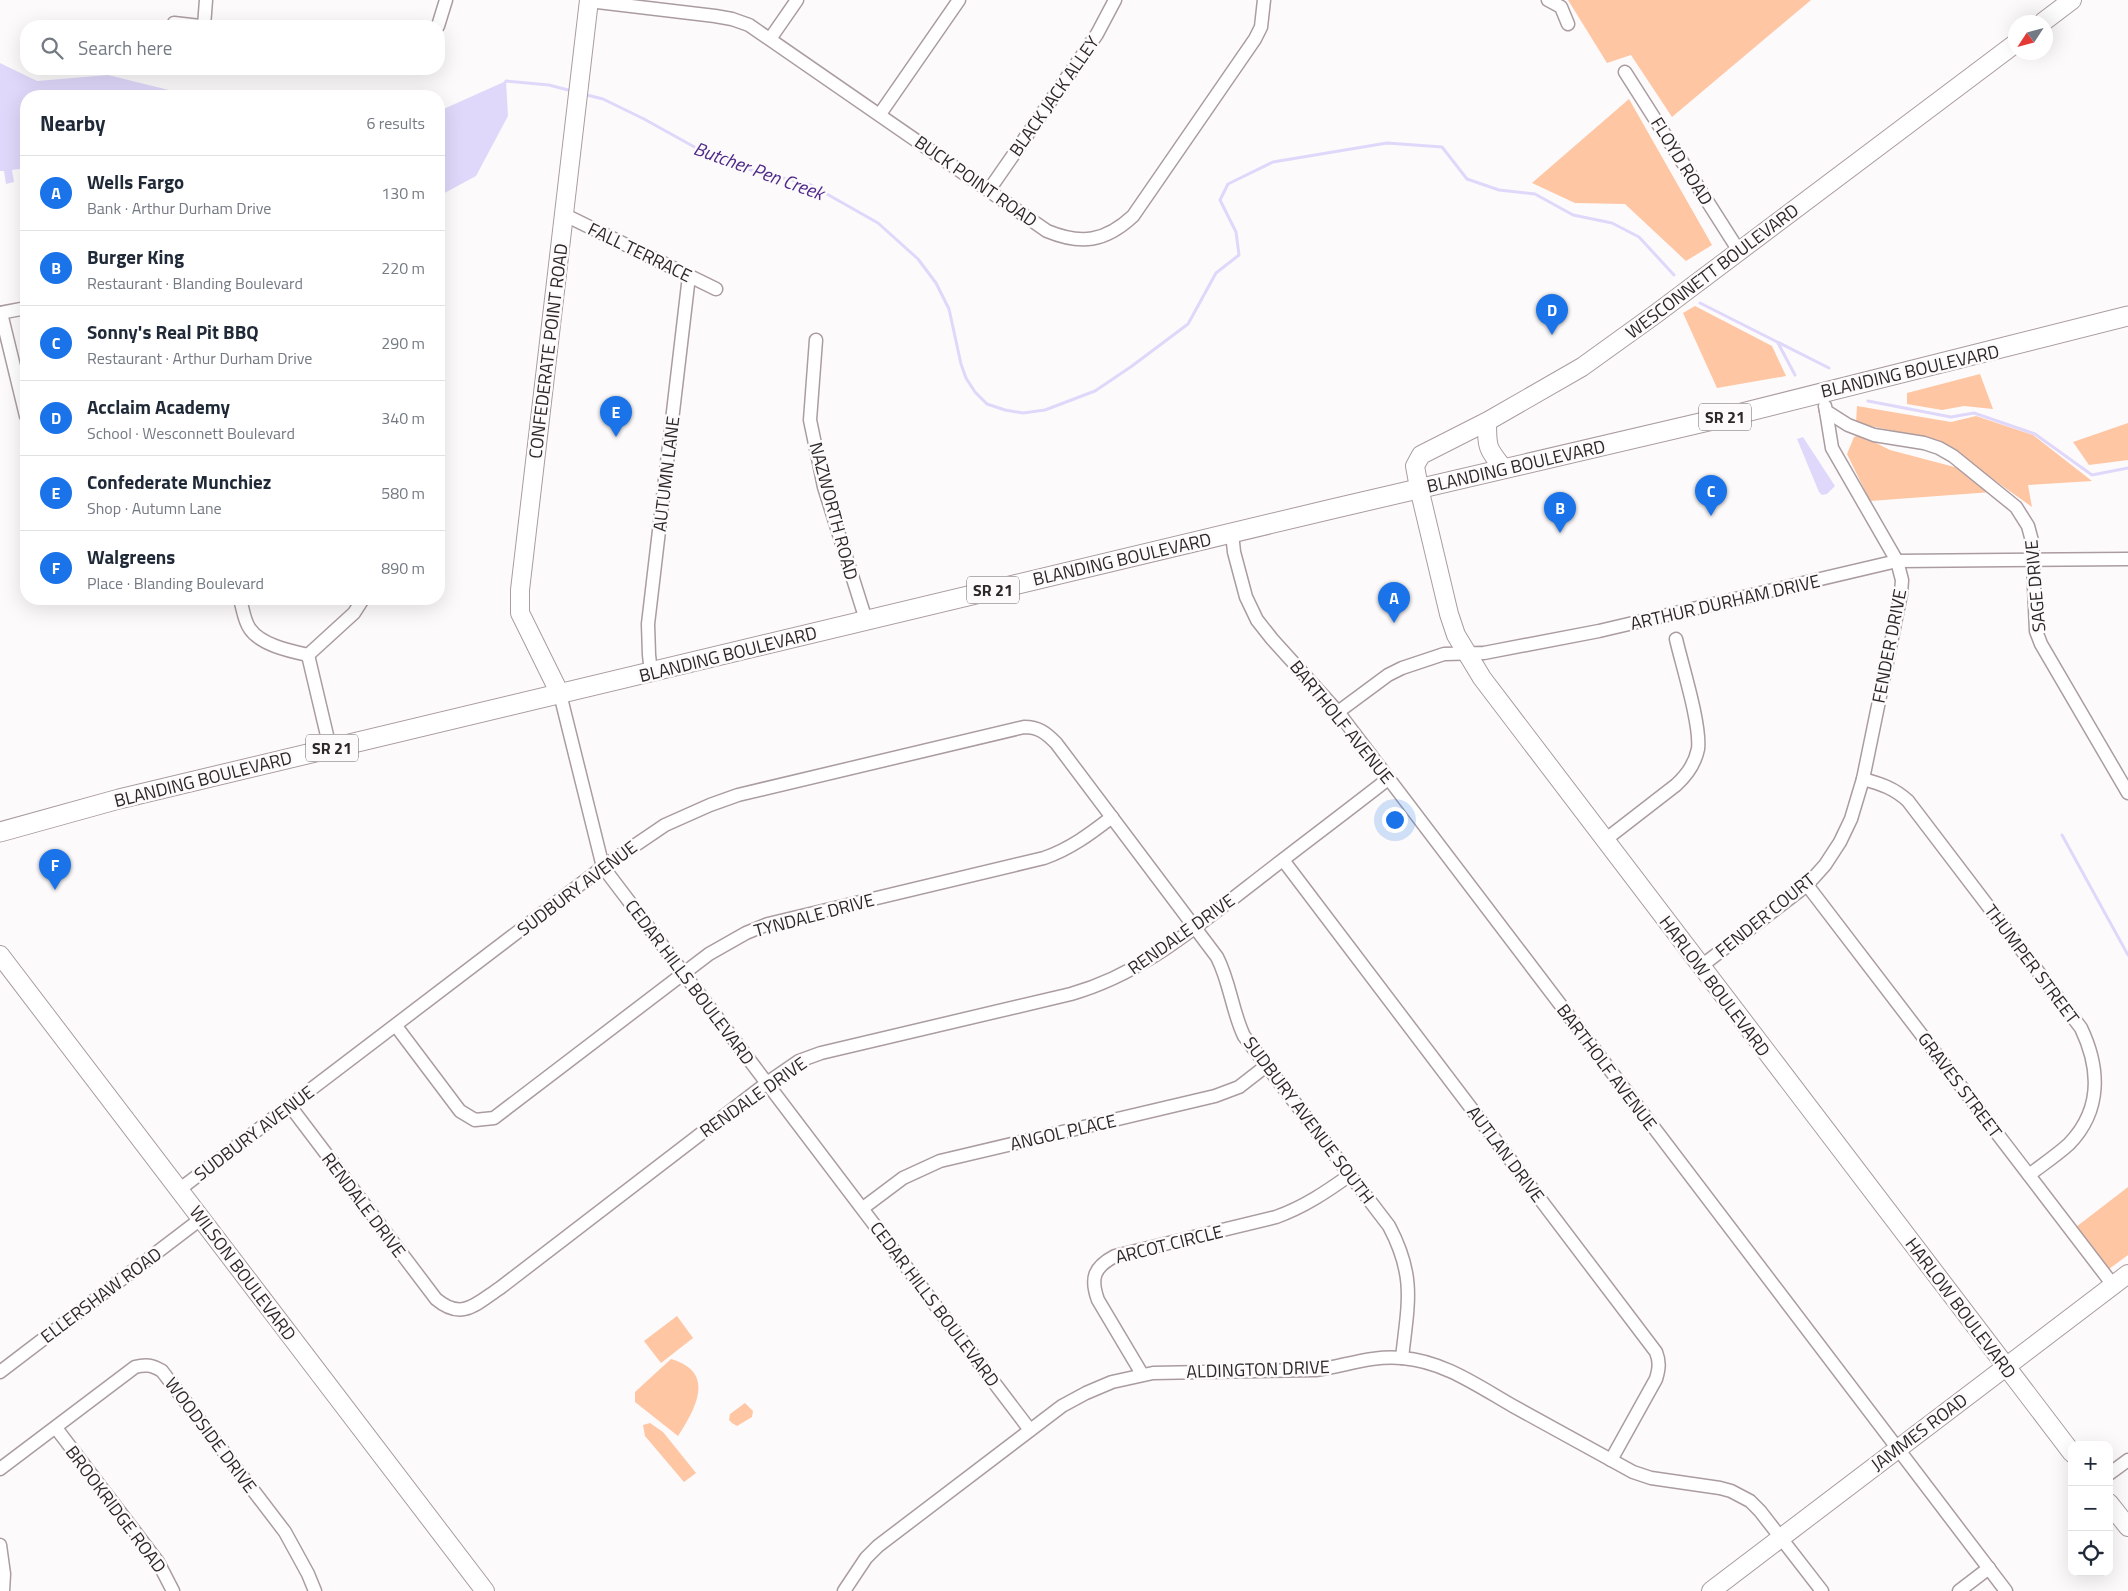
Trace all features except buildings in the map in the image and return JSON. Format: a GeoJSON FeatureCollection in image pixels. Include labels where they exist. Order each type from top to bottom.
{"type":"FeatureCollection","features":[{"type":"Feature","properties":{"kind":"main road","name":"BLANDING BOULEVARD"},"geometry":{"type":"LineString","coordinates":[[0,832],[119,799],[1419,488],[1730,416],[2128,316]]}},
{"type":"Feature","properties":{"kind":"street"},"geometry":{"type":"LineString","coordinates":[[203,20],[206,0]]}},
{"type":"Feature","properties":{"kind":"street"},"geometry":{"type":"LineString","coordinates":[[440,20],[446,0]]}},
{"type":"Feature","properties":{"kind":"street"},"geometry":{"type":"LineString","coordinates":[[770,38],[797,0]]}},
{"type":"Feature","properties":{"kind":"street"},"geometry":{"type":"LineString","coordinates":[[880,114],[959,0]]}},
{"type":"Feature","properties":{"kind":"street","name":"BLACK JACK ALLEY"},"geometry":{"type":"LineString","coordinates":[[989,190],[1097,34],[1116,0]]}},
{"type":"Feature","properties":{"kind":"street","name":"BUCK POINT ROAD"},"geometry":{"type":"LineString","coordinates":[[589,1],[732,19],[749,25],[1047,231],[1061,237],[1093,240],[1110,234],[1133,216],[1255,39],[1261,27],[1264,0]]}},
{"type":"Feature","properties":{"kind":"street"},"geometry":{"type":"LineString","coordinates":[[1548,0],[1561,6],[1568,24]]}},
{"type":"Feature","properties":{"kind":"street"},"geometry":{"type":"LineString","coordinates":[[2052,15],[2072,0]]}},
{"type":"Feature","properties":{"kind":"street","name":"CONFEDERATE POINT ROAD"},"geometry":{"type":"LineString","coordinates":[[560,694],[522,619],[520,613],[520,590],[589,1]]}},
{"type":"Feature","properties":{"kind":"street","name":"WESCONNETT BOULEVARD"},"geometry":{"type":"LineString","coordinates":[[1419,488],[1415,466],[1421,455],[1487,422],[1582,367],[2008,49]]}},
{"type":"Feature","properties":{"kind":"street","name":"FLOYD ROAD"},"geometry":{"type":"LineString","coordinates":[[1625,72],[1739,251]]}},
{"type":"Feature","properties":{"kind":"street","name":"FALL TERRACE"},"geometry":{"type":"LineString","coordinates":[[565,215],[716,289]]}},
{"type":"Feature","properties":{"kind":"street","name":"AUTUMN LANE"},"geometry":{"type":"LineString","coordinates":[[652,672],[649,655],[648,624],[689,276]]}},
{"type":"Feature","properties":{"kind":"street"},"geometry":{"type":"LineString","coordinates":[[20,309],[1,313],[20,391]]}},
{"type":"Feature","properties":{"kind":"street","name":"NAZWORTH ROAD"},"geometry":{"type":"LineString","coordinates":[[816,340],[810,420],[824,487],[866,620]]}},
{"type":"Feature","properties":{"kind":"street"},"geometry":{"type":"LineString","coordinates":[[1820,392],[1826,411]]}},
{"type":"Feature","properties":{"kind":"street","name":"SAGE DRIVE"},"geometry":{"type":"LineString","coordinates":[[1826,411],[1848,425],[1874,435],[1924,443],[1953,456],[2016,507],[2028,526],[2032,541],[2036,631],[2128,793]]}},
{"type":"Feature","properties":{"kind":"street","name":"FENDER DRIVE"},"geometry":{"type":"LineString","coordinates":[[1826,411],[1832,448],[1897,561],[1902,580],[1901,594],[1863,779]]}},
{"type":"Feature","properties":{"kind":"street"},"geometry":{"type":"LineString","coordinates":[[1487,422],[1487,445],[1489,451],[1504,468]]}},
{"type":"Feature","properties":{"kind":"street","name":"HARLOW BOULEVARD"},"geometry":{"type":"LineString","coordinates":[[1419,488],[1449,614],[1456,635],[1482,678],[2068,1449]]}},
{"type":"Feature","properties":{"kind":"street","name":"BARTHOLF AVENUE"},"geometry":{"type":"LineString","coordinates":[[1232,533],[1234,552],[1246,597],[1257,620],[1338,712],[2006,1591]]}},
{"type":"Feature","properties":{"kind":"street","name":"ARTHUR DURHAM DRIVE"},"geometry":{"type":"LineString","coordinates":[[1338,712],[1369,688],[1402,668],[1444,654],[1484,653],[1599,631],[1897,561],[2128,559]]}},
{"type":"Feature","properties":{"kind":"street"},"geometry":{"type":"LineString","coordinates":[[241,605],[245,621],[257,637],[294,652],[308,655]]}},
{"type":"Feature","properties":{"kind":"street"},"geometry":{"type":"LineString","coordinates":[[308,655],[354,613],[359,605]]}},
{"type":"Feature","properties":{"kind":"street"},"geometry":{"type":"LineString","coordinates":[[1605,840],[1676,785],[1686,776],[1694,761],[1699,736],[1676,639]]}},
{"type":"Feature","properties":{"kind":"street"},"geometry":{"type":"LineString","coordinates":[[308,655],[330,748]]}},
{"type":"Feature","properties":{"kind":"street","name":"CEDAR HILLS BOULEVARD"},"geometry":{"type":"LineString","coordinates":[[560,694],[603,867],[1030,1430]]}},
{"type":"Feature","properties":{"kind":"street","name":"SUDBURY AVENUE"},"geometry":{"type":"LineString","coordinates":[[180,1190],[603,867],[665,825],[710,804],[738,795],[1024,727],[1040,729]]}},
{"type":"Feature","properties":{"kind":"street","name":"SUDBURY AVENUE SOUTH"},"geometry":{"type":"LineString","coordinates":[[1040,729],[1056,743],[1196,927],[1225,971],[1234,1012],[1244,1036],[1388,1226],[1399,1246],[1405,1265],[1408,1298],[1402,1358]]}},
{"type":"Feature","properties":{"kind":"street","name":"RENDALE DRIVE"},"geometry":{"type":"LineString","coordinates":[[290,1106],[436,1299],[454,1310],[463,1310],[472,1307],[500,1288],[767,1083],[799,1061],[822,1053],[1094,987],[1122,976],[1146,962],[1196,927],[1388,779]]}},
{"type":"Feature","properties":{"kind":"street","name":"FENDER COURT"},"geometry":{"type":"LineString","coordinates":[[1700,967],[1807,885],[1825,865],[1840,842],[1851,819],[1863,779]]}},
{"type":"Feature","properties":{"kind":"street","name":"THUMPER STREET"},"geometry":{"type":"LineString","coordinates":[[1863,779],[1898,791],[1908,801],[2081,1028],[2090,1047],[2095,1068],[2095,1086],[2086,1120],[2068,1144],[2029,1175]]}},
{"type":"Feature","properties":{"kind":"street","name":"TYNDALE DRIVE"},"geometry":{"type":"LineString","coordinates":[[396,1026],[460,1111],[475,1120],[494,1118],[726,943],[768,924],[1044,858],[1064,851],[1079,842],[1112,817]]}},
{"type":"Feature","properties":{"kind":"street","name":"AUTLAN DRIVE"},"geometry":{"type":"LineString","coordinates":[[1283,860],[1656,1352],[1659,1359],[1659,1370],[1656,1379],[1611,1460]]}},
{"type":"Feature","properties":{"kind":"street","name":"GRAVES STREET"},"geometry":{"type":"LineString","coordinates":[[1807,885],[2113,1285]]}},
{"type":"Feature","properties":{"kind":"street","name":"WILSON BOULEVARD"},"geometry":{"type":"LineString","coordinates":[[0,955],[486,1591]]}},
{"type":"Feature","properties":{"kind":"street","name":"ANGOL PLACE"},"geometry":{"type":"LineString","coordinates":[[862,1208],[903,1178],[940,1161],[1215,1096],[1239,1086],[1266,1066]]}},
{"type":"Feature","properties":{"kind":"street","name":"ARCOT CIRCLE"},"geometry":{"type":"LineString","coordinates":[[1142,1374],[1098,1300],[1094,1288],[1094,1277],[1099,1267],[1115,1256],[1276,1217],[1296,1210],[1317,1199],[1350,1175]]}},
{"type":"Feature","properties":{"kind":"street","name":"ELLERSHAW ROAD"},"geometry":{"type":"LineString","coordinates":[[0,1372],[202,1218]]}},
{"type":"Feature","properties":{"kind":"street","name":"JAMMES ROAD"},"geometry":{"type":"LineString","coordinates":[[1711,1591],[2128,1274]]}},
{"type":"Feature","properties":{"kind":"street","name":"ALDINGTON DRIVE"},"geometry":{"type":"LineString","coordinates":[[844,1591],[857,1570],[878,1546],[1062,1406],[1086,1392],[1112,1382],[1142,1374],[1316,1370],[1336,1367],[1367,1358],[1402,1358],[1429,1362],[1449,1370],[1633,1472],[1651,1478],[1720,1488],[1740,1495],[1760,1511],[1822,1591]]}},
{"type":"Feature","properties":{"kind":"street","name":"WOODSIDE DRIVE"},"geometry":{"type":"LineString","coordinates":[[0,1469],[135,1367],[144,1364],[155,1367],[162,1371],[284,1532],[308,1574],[315,1591]]}},
{"type":"Feature","properties":{"kind":"street","name":"BROOKRIDGE ROAD"},"geometry":{"type":"LineString","coordinates":[[56,1428],[158,1562],[173,1591]]}},
{"type":"Feature","properties":{"kind":"street"},"geometry":{"type":"LineString","coordinates":[[2113,1471],[2128,1460]]}},
{"type":"Feature","properties":{"kind":"street"},"geometry":{"type":"LineString","coordinates":[[2113,1508],[2128,1527]]}},
{"type":"Feature","properties":{"kind":"street"},"geometry":{"type":"LineString","coordinates":[[0,1545],[4,1574],[3,1591]]}},
{"type":"Feature","properties":{"kind":"street"},"geometry":{"type":"LineString","coordinates":[[1959,1591],[1989,1568]]}},
{"type":"Feature","properties":{"kind":"shaded area"},"geometry":{"type":"Polygon","coordinates":[[[1568,0],[1811,0],[1672,117],[1631,55],[1607,63],[1568,0]]]}},
{"type":"Feature","properties":{"kind":"shaded area"},"geometry":{"type":"Polygon","coordinates":[[[0,63],[20,73],[20,75],[25,75],[37,81],[108,75],[169,90],[20,90],[20,169],[12,170],[14,182],[6,184],[4,171],[0,171],[0,63]]]}},
{"type":"Feature","properties":{"kind":"shaded area"},"geometry":{"type":"Polygon","coordinates":[[[506,81],[508,116],[476,176],[445,193],[445,108],[506,81]]]}},
{"type":"Feature","properties":{"kind":"shaded area"},"geometry":{"type":"Polygon","coordinates":[[[1629,99],[1712,245],[1686,261],[1625,204],[1575,203],[1532,183],[1629,99]]]}},
{"type":"Feature","properties":{"kind":"shaded area"},"geometry":{"type":"Polygon","coordinates":[[[1695,306],[1772,346],[1786,376],[1717,388],[1683,313],[1695,306]]]}},
{"type":"Feature","properties":{"kind":"shaded area"},"geometry":{"type":"Polygon","coordinates":[[[1980,374],[1993,409],[1964,406],[1942,410],[1907,404],[1907,393],[1980,374]]]}},
{"type":"Feature","properties":{"kind":"shaded area"},"geometry":{"type":"Polygon","coordinates":[[[1857,406],[1951,422],[1976,416],[2033,435],[2092,481],[2028,485],[2032,507],[1938,440],[1856,423],[1857,406]]]}},
{"type":"Feature","properties":{"kind":"shaded area"},"geometry":{"type":"Polygon","coordinates":[[[2128,423],[2128,460],[2089,465],[2073,442],[2128,423]]]}},
{"type":"Feature","properties":{"kind":"shaded area"},"geometry":{"type":"Polygon","coordinates":[[[1860,435],[1890,450],[1962,469],[1992,492],[1870,501],[1847,454],[1854,437],[1860,435]]]}},
{"type":"Feature","properties":{"kind":"shaded area"},"geometry":{"type":"Polygon","coordinates":[[[1803,437],[1835,486],[1827,494],[1822,495],[1819,492],[1797,439],[1803,437]]]}},
{"type":"Feature","properties":{"kind":"shaded area"},"geometry":{"type":"Polygon","coordinates":[[[2128,1187],[2128,1255],[2109,1269],[2076,1227],[2128,1187]]]}},
{"type":"Feature","properties":{"kind":"shaded area"},"geometry":{"type":"Polygon","coordinates":[[[677,1316],[693,1338],[661,1363],[644,1341],[677,1316]]]}},
{"type":"Feature","properties":{"kind":"shaded area"},"geometry":{"type":"Polygon","coordinates":[[[671,1359],[685,1365],[694,1373],[698,1382],[696,1403],[678,1436],[635,1402],[635,1392],[671,1359]]]}},
{"type":"Feature","properties":{"kind":"shaded area"},"geometry":{"type":"Polygon","coordinates":[[[745,1403],[753,1411],[752,1417],[737,1426],[729,1420],[730,1414],[745,1403]]]}},
{"type":"Feature","properties":{"kind":"shaded area"},"geometry":{"type":"Polygon","coordinates":[[[650,1423],[663,1432],[696,1473],[684,1482],[645,1436],[643,1425],[650,1423]]]}},
{"type":"Feature","properties":{"kind":"waterway","name":"Butcher Pen Creek"},"geometry":{"type":"LineString","coordinates":[[504,84],[506,81],[549,85],[572,91]]}},
{"type":"Feature","properties":{"kind":"waterway","name":"Butcher Pen Creek"},"geometry":{"type":"LineString","coordinates":[[583,94],[603,99],[707,154],[751,170],[811,185],[878,223],[918,259],[936,283],[949,309],[961,364],[966,378],[975,392],[987,404],[1023,413],[1045,410],[1095,391],[1188,324],[1216,273],[1239,255],[1236,232],[1220,200],[1228,184],[1273,162],[1387,143],[1442,147],[1467,179],[1499,190],[1535,194],[1573,215],[1612,223],[1639,237],[1674,275]]}},
{"type":"Feature","properties":{"kind":"waterway"},"geometry":{"type":"LineString","coordinates":[[1700,303],[1829,368]]}},
{"type":"Feature","properties":{"kind":"waterway"},"geometry":{"type":"LineString","coordinates":[[1778,343],[1795,375]]}},
{"type":"Feature","properties":{"kind":"waterway"},"geometry":{"type":"LineString","coordinates":[[1868,401],[1951,417],[1974,413],[2035,434],[2092,475],[2128,468]]}},
{"type":"Feature","properties":{"kind":"waterway"},"geometry":{"type":"LineString","coordinates":[[2062,835],[2128,955]]}},
{"type":"Feature","properties":{"kind":"place","name":"Acclaim Academy"},"geometry":{"type":"Point","coordinates":[1552,335]}},
{"type":"Feature","properties":{"kind":"place","name":"Confederate Munchiez"},"geometry":{"type":"Point","coordinates":[616,437]}},
{"type":"Feature","properties":{"kind":"place","name":"Sonny's Real Pit BBQ"},"geometry":{"type":"Point","coordinates":[1711,516]}},
{"type":"Feature","properties":{"kind":"place","name":"Burger King"},"geometry":{"type":"Point","coordinates":[1560,533]}},
{"type":"Feature","properties":{"kind":"place","name":"Wells Fargo"},"geometry":{"type":"Point","coordinates":[1394,623]}},
{"type":"Feature","properties":{"kind":"place","name":"Walgreens"},"geometry":{"type":"Point","coordinates":[55,890]}}]}
